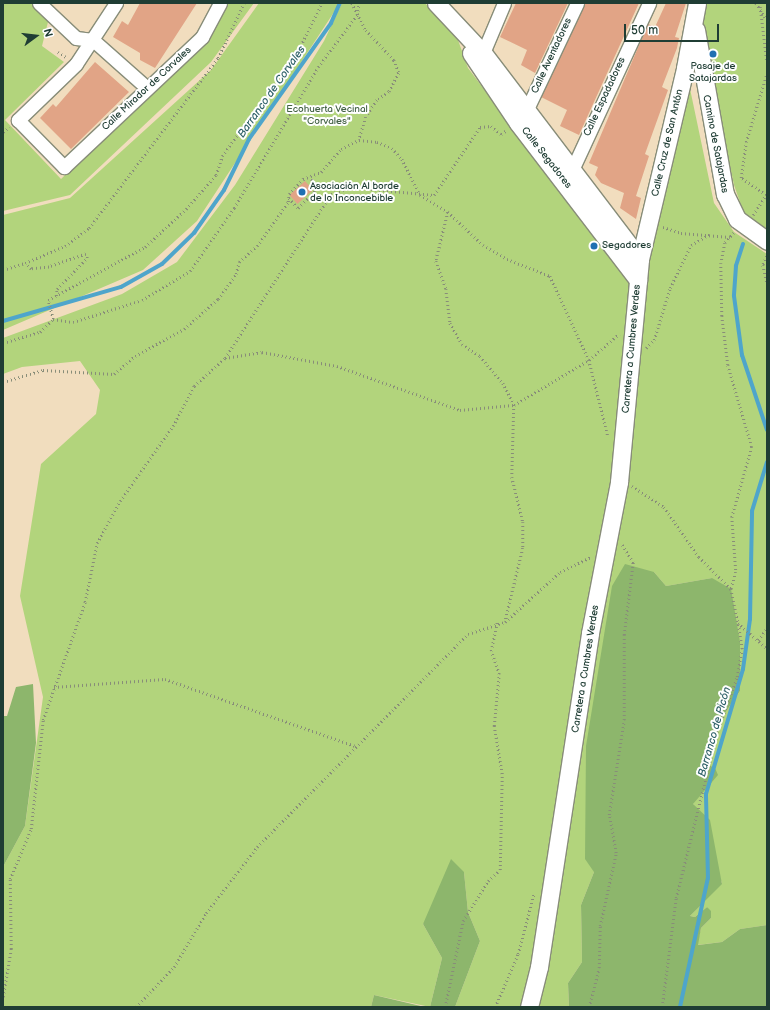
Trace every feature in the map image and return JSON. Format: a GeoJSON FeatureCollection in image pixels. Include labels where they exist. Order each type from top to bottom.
{"type":"FeatureCollection","features":[{"type":"Feature","properties":{"kind":"street"},"geometry":{"type":"LineString","coordinates":[[39,3],[76,38],[93,40],[146,87]]}},
{"type":"Feature","properties":{"kind":"street"},"geometry":{"type":"LineString","coordinates":[[93,40],[116,3]]}},
{"type":"Feature","properties":{"kind":"street","name":"Calle Mirador de Corvales"},"geometry":{"type":"LineString","coordinates":[[93,40],[76,64],[18,120],[64,167],[146,87],[202,37],[220,3]]}},
{"type":"Feature","properties":{"kind":"street","name":"Calle Segadores"},"geometry":{"type":"LineString","coordinates":[[436,3],[461,32],[523,116],[638,280]]}},
{"type":"Feature","properties":{"kind":"street"},"geometry":{"type":"LineString","coordinates":[[479,57],[504,3]]}},
{"type":"Feature","properties":{"kind":"street","name":"Calle Aventadores"},"geometry":{"type":"LineString","coordinates":[[523,116],[577,3]]}},
{"type":"Feature","properties":{"kind":"street","name":"Calle Espadadores"},"geometry":{"type":"LineString","coordinates":[[572,170],[649,3]]}},
{"type":"Feature","properties":{"kind":"street","name":"Camino de Satajardas"},"geometry":{"type":"LineString","coordinates":[[697,3],[693,20],[694,66],[725,194],[731,211],[747,221],[767,241]]}},
{"type":"Feature","properties":{"kind":"street","name":"Calle Cruz de San Antón"},"geometry":{"type":"LineString","coordinates":[[640,259],[649,222],[694,66]]}},
{"type":"Feature","properties":{"kind":"street","name":"Calle Segadores"},"geometry":{"type":"LineString","coordinates":[[523,116],[572,170],[640,259]]}},
{"type":"Feature","properties":{"kind":"street","name":"Carretera a Cumbres Verdes"},"geometry":{"type":"LineString","coordinates":[[529,1007],[539,967],[590,633],[612,530],[619,482],[633,352],[640,259]]}},
{"type":"Feature","properties":{"kind":"path"},"geometry":{"type":"LineString","coordinates":[[3,270],[25,263],[65,246],[89,228],[218,58],[244,3]]}},
{"type":"Feature","properties":{"kind":"path"},"geometry":{"type":"LineString","coordinates":[[53,319],[48,300],[145,247],[186,209],[216,175],[234,137],[297,53],[322,3]]}},
{"type":"Feature","properties":{"kind":"path"},"geometry":{"type":"LineString","coordinates":[[352,3],[366,30],[394,60],[399,73],[389,92],[377,100],[366,117],[359,140]]}},
{"type":"Feature","properties":{"kind":"path"},"geometry":{"type":"LineString","coordinates":[[53,319],[73,322],[142,300],[190,271],[234,208],[318,67],[357,15],[359,3]]}},
{"type":"Feature","properties":{"kind":"path"},"geometry":{"type":"LineString","coordinates":[[756,3],[759,10],[767,62]]}},
{"type":"Feature","properties":{"kind":"path"},"geometry":{"type":"LineString","coordinates":[[760,3],[759,10],[767,20]]}},
{"type":"Feature","properties":{"kind":"path"},"geometry":{"type":"LineString","coordinates":[[662,1007],[676,898],[717,732],[737,677],[742,649],[731,589],[736,572],[732,517],[752,447],[728,365],[722,316],[720,263],[726,243],[747,221],[766,195],[741,178],[746,142],[767,73]]}},
{"type":"Feature","properties":{"kind":"path"},"geometry":{"type":"LineString","coordinates":[[3,997],[11,949],[10,879],[31,829],[43,720],[85,602],[97,543],[120,501],[173,426],[194,386],[225,358],[331,194],[351,187],[420,195],[434,195],[480,127],[491,126],[501,134],[523,116]]}},
{"type":"Feature","properties":{"kind":"path"},"geometry":{"type":"LineString","coordinates":[[3,382],[43,370],[114,374],[135,356],[184,329],[218,299],[236,274],[239,262],[252,250],[288,198],[304,179],[321,172],[341,149],[359,140],[378,142],[392,148],[402,159],[420,195],[448,212],[483,244],[507,259],[550,276],[589,360],[609,440]]}},
{"type":"Feature","properties":{"kind":"path"},"geometry":{"type":"LineString","coordinates":[[288,198],[298,208],[314,192],[312,176]]}},
{"type":"Feature","properties":{"kind":"path"},"geometry":{"type":"LineString","coordinates":[[448,212],[436,261],[446,289],[450,323],[462,344],[480,356],[503,383],[514,406],[512,477],[524,522],[522,548],[505,622]]}},
{"type":"Feature","properties":{"kind":"path"},"geometry":{"type":"LineString","coordinates":[[649,222],[681,232],[731,237]]}},
{"type":"Feature","properties":{"kind":"path"},"geometry":{"type":"LineString","coordinates":[[633,352],[645,349],[654,340],[670,288],[691,245],[710,234]]}},
{"type":"Feature","properties":{"kind":"path"},"geometry":{"type":"LineString","coordinates":[[25,263],[31,268],[49,267],[86,254],[87,258],[57,289],[56,296]]}},
{"type":"Feature","properties":{"kind":"path"},"geometry":{"type":"LineString","coordinates":[[767,256],[763,265],[767,282]]}},
{"type":"Feature","properties":{"kind":"path"},"geometry":{"type":"LineString","coordinates":[[3,343],[40,332],[53,319]]}},
{"type":"Feature","properties":{"kind":"path"},"geometry":{"type":"LineString","coordinates":[[225,358],[262,352],[337,366],[460,410],[514,406],[589,360],[636,320]]}},
{"type":"Feature","properties":{"kind":"path"},"geometry":{"type":"LineString","coordinates":[[619,482],[639,489],[664,507],[699,557],[731,589]]}},
{"type":"Feature","properties":{"kind":"path"},"geometry":{"type":"LineString","coordinates":[[589,1007],[599,968],[600,926],[616,853],[609,815],[624,720],[624,635],[633,563],[612,530]]}},
{"type":"Feature","properties":{"kind":"path"},"geometry":{"type":"LineString","coordinates":[[136,1007],[174,967],[206,913],[257,847],[355,746],[438,668],[468,634],[497,622],[505,622],[560,572],[608,550]]}},
{"type":"Feature","properties":{"kind":"path"},"geometry":{"type":"LineString","coordinates":[[444,1007],[463,921],[488,881],[500,870],[502,774],[494,726],[498,674],[491,651],[497,622]]}},
{"type":"Feature","properties":{"kind":"path"},"geometry":{"type":"LineString","coordinates":[[738,622],[767,648]]}},
{"type":"Feature","properties":{"kind":"path"},"geometry":{"type":"LineString","coordinates":[[758,640],[767,628]]}},
{"type":"Feature","properties":{"kind":"path"},"geometry":{"type":"LineString","coordinates":[[54,687],[165,679],[355,746]]}},
{"type":"Feature","properties":{"kind":"green space"},"geometry":{"type":"Polygon","coordinates":[[[3,3],[33,3],[49,18],[42,46],[64,62],[5,120],[61,179],[205,41],[228,3],[254,3],[211,62],[70,195],[3,211],[3,3]]]}},
{"type":"Feature","properties":{"kind":"green space"},"geometry":{"type":"Polygon","coordinates":[[[259,3],[340,3],[197,221],[143,270],[3,330],[3,215],[70,198],[211,70],[259,3]]]}},
{"type":"Feature","properties":{"kind":"green space","name":"Ecohuerta Vecinal \"Corvales\""},"geometry":{"type":"Polygon","coordinates":[[[342,3],[425,3],[458,40],[468,68],[633,287],[689,84],[714,203],[734,232],[767,254],[767,925],[740,929],[722,942],[697,945],[701,928],[711,918],[707,907],[695,917],[690,916],[722,883],[693,804],[723,716],[740,691],[712,578],[666,586],[654,572],[594,872],[581,905],[582,962],[568,983],[569,1007],[455,1007],[480,941],[468,912],[464,872],[423,924],[442,958],[430,1007],[374,995],[371,1007],[3,1007],[3,867],[25,826],[43,697],[20,596],[41,464],[96,414],[100,390],[80,361],[22,367],[3,374],[3,338],[122,294],[177,262],[235,185],[324,41],[342,3]]]}},
{"type":"Feature","properties":{"kind":"green space"},"geometry":{"type":"Polygon","coordinates":[[[704,3],[767,3],[767,229],[744,214],[734,185],[700,26],[704,3]]]}},
{"type":"Feature","properties":{"kind":"green space"},"geometry":{"type":"Polygon","coordinates":[[[625,564],[654,572],[666,586],[712,578],[731,589],[740,642],[740,691],[723,716],[705,764],[715,768],[718,775],[693,804],[710,820],[722,884],[690,916],[695,917],[707,907],[711,911],[711,918],[701,928],[698,945],[722,942],[740,929],[767,925],[767,1007],[569,1007],[568,983],[582,962],[581,905],[594,872],[585,859],[586,746],[612,586],[625,564]]]}},
{"type":"Feature","properties":{"kind":"green space"},"geometry":{"type":"Polygon","coordinates":[[[33,684],[36,743],[25,826],[3,867],[3,716],[7,716],[16,687],[33,684]]]}},
{"type":"Feature","properties":{"kind":"green space"},"geometry":{"type":"Polygon","coordinates":[[[451,859],[464,872],[468,912],[480,941],[455,1007],[430,1007],[442,958],[423,924],[451,859]]]}},
{"type":"Feature","properties":{"kind":"green space"},"geometry":{"type":"Polygon","coordinates":[[[374,995],[425,1007],[371,1007],[374,995]]]}},
{"type":"Feature","properties":{"kind":"building"},"geometry":{"type":"Polygon","coordinates":[[[140,3],[197,3],[155,68],[140,60],[140,53],[113,37],[122,21],[128,25],[140,3]]]}},
{"type":"Feature","properties":{"kind":"building"},"geometry":{"type":"Polygon","coordinates":[[[516,3],[568,3],[535,73],[521,65],[527,50],[500,37],[516,3]]]}},
{"type":"Feature","properties":{"kind":"building"},"geometry":{"type":"Polygon","coordinates":[[[585,3],[639,3],[579,135],[560,126],[567,110],[541,97],[585,3]]]}},
{"type":"Feature","properties":{"kind":"building"},"geometry":{"type":"Polygon","coordinates":[[[666,3],[686,3],[675,37],[679,38],[677,48],[662,87],[668,90],[645,154],[649,156],[636,196],[641,198],[636,219],[620,208],[624,193],[601,183],[595,175],[598,167],[589,163],[648,24],[655,27],[666,3]]]}},
{"type":"Feature","properties":{"kind":"building"},"geometry":{"type":"Polygon","coordinates":[[[95,62],[129,92],[71,149],[40,118],[53,104],[56,107],[95,62]]]}},
{"type":"Feature","properties":{"kind":"building","name":"Asociación Al borde de lo Inconcebible"},"geometry":{"type":"Polygon","coordinates":[[[305,181],[313,190],[297,204],[289,195],[305,181]]]}},
{"type":"Feature","properties":{"kind":"waterway","name":"Barranco de Corvales"},"geometry":{"type":"LineString","coordinates":[[3,321],[121,287],[162,264],[194,233],[224,190],[249,139],[331,23],[340,3]]}},
{"type":"Feature","properties":{"kind":"waterway","name":"Barranco de Picón"},"geometry":{"type":"LineString","coordinates":[[743,244],[736,266],[734,296],[742,355],[767,430]]}},
{"type":"Feature","properties":{"kind":"waterway","name":"Barranco de Picón"},"geometry":{"type":"LineString","coordinates":[[680,1007],[708,878],[706,794],[743,669],[750,619],[752,511],[767,462]]}},
{"type":"Feature","properties":{"kind":"place","name":"Pasaje de Satajardas"},"geometry":{"type":"Point","coordinates":[713,54]}},
{"type":"Feature","properties":{"kind":"place","name":"Asociación Al borde de lo Inconcebible"},"geometry":{"type":"Point","coordinates":[302,192]}},
{"type":"Feature","properties":{"kind":"place","name":"Segadores"},"geometry":{"type":"Point","coordinates":[594,246]}}]}
